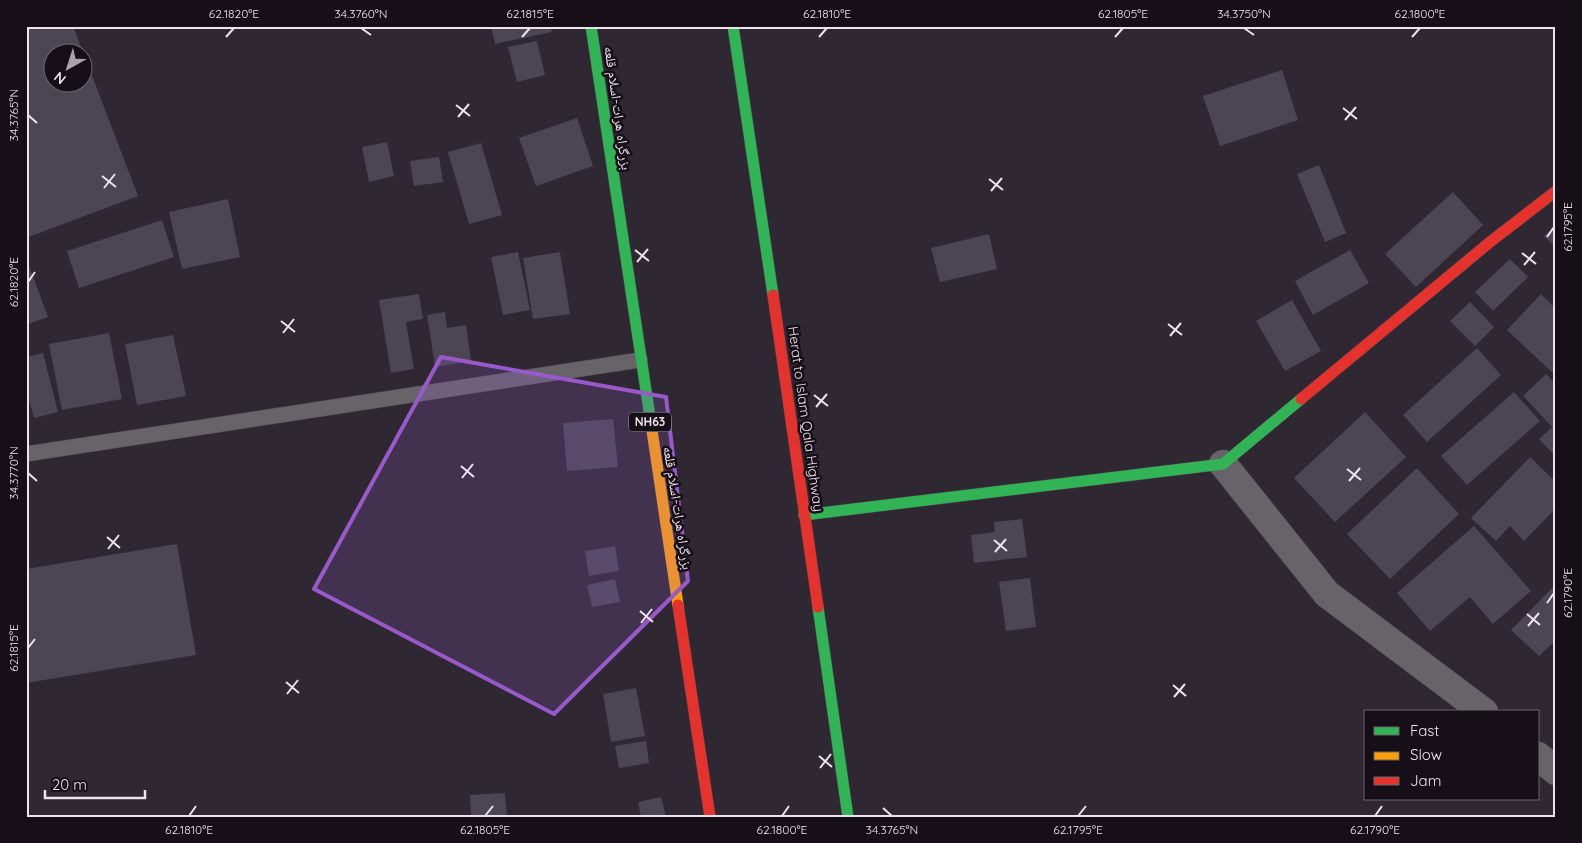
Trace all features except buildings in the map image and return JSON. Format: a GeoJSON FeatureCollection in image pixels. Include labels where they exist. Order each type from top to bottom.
{"type":"FeatureCollection","features":[{"type":"Feature","properties":{"kind":"main road","name":"بزرگراه هرات-اسلام قلعه"},"geometry":{"type":"LineString","coordinates":[[591,26],[710,817]]}},
{"type":"Feature","properties":{"kind":"main road","name":"Herat to Islam Qala Highway"},"geometry":{"type":"LineString","coordinates":[[733,26],[776,309],[848,817]]}},
{"type":"Feature","properties":{"kind":"main road"},"geometry":{"type":"LineString","coordinates":[[804,515],[1222,464],[1490,242],[1556,190]]}},
{"type":"Feature","properties":{"kind":"street"},"geometry":{"type":"LineString","coordinates":[[1222,464],[1327,594],[1481,710]]}},
{"type":"Feature","properties":{"kind":"street"},"geometry":{"type":"LineString","coordinates":[[1540,758],[1556,771]]}},
{"type":"Feature","properties":{"kind":"lane"},"geometry":{"type":"LineString","coordinates":[[26,454],[640,360]]}},
{"type":"Feature","properties":{"kind":"highlighted area"},"geometry":{"type":"Polygon","coordinates":[[[441,357],[666,397],[688,581],[554,714],[314,589],[441,357]]]}},
{"type":"Feature","properties":{"kind":"traffic: fast"},"geometry":{"type":"LineString","coordinates":[[591,26],[650,417]]}},
{"type":"Feature","properties":{"kind":"traffic: fast"},"geometry":{"type":"LineString","coordinates":[[733,26],[773,295]]}},
{"type":"Feature","properties":{"kind":"traffic: fast"},"geometry":{"type":"LineString","coordinates":[[804,515],[1223,464],[1301,399]]}},
{"type":"Feature","properties":{"kind":"traffic: fast"},"geometry":{"type":"LineString","coordinates":[[818,607],[848,817]]}},
{"type":"Feature","properties":{"kind":"traffic: slow"},"geometry":{"type":"LineString","coordinates":[[650,417],[678,605]]}},
{"type":"Feature","properties":{"kind":"traffic: jam"},"geometry":{"type":"LineString","coordinates":[[1301,399],[1490,242],[1556,191]]}},
{"type":"Feature","properties":{"kind":"traffic: jam"},"geometry":{"type":"LineString","coordinates":[[773,295],[818,607]]}},
{"type":"Feature","properties":{"kind":"traffic: jam"},"geometry":{"type":"LineString","coordinates":[[678,605],[710,817]]}}]}
